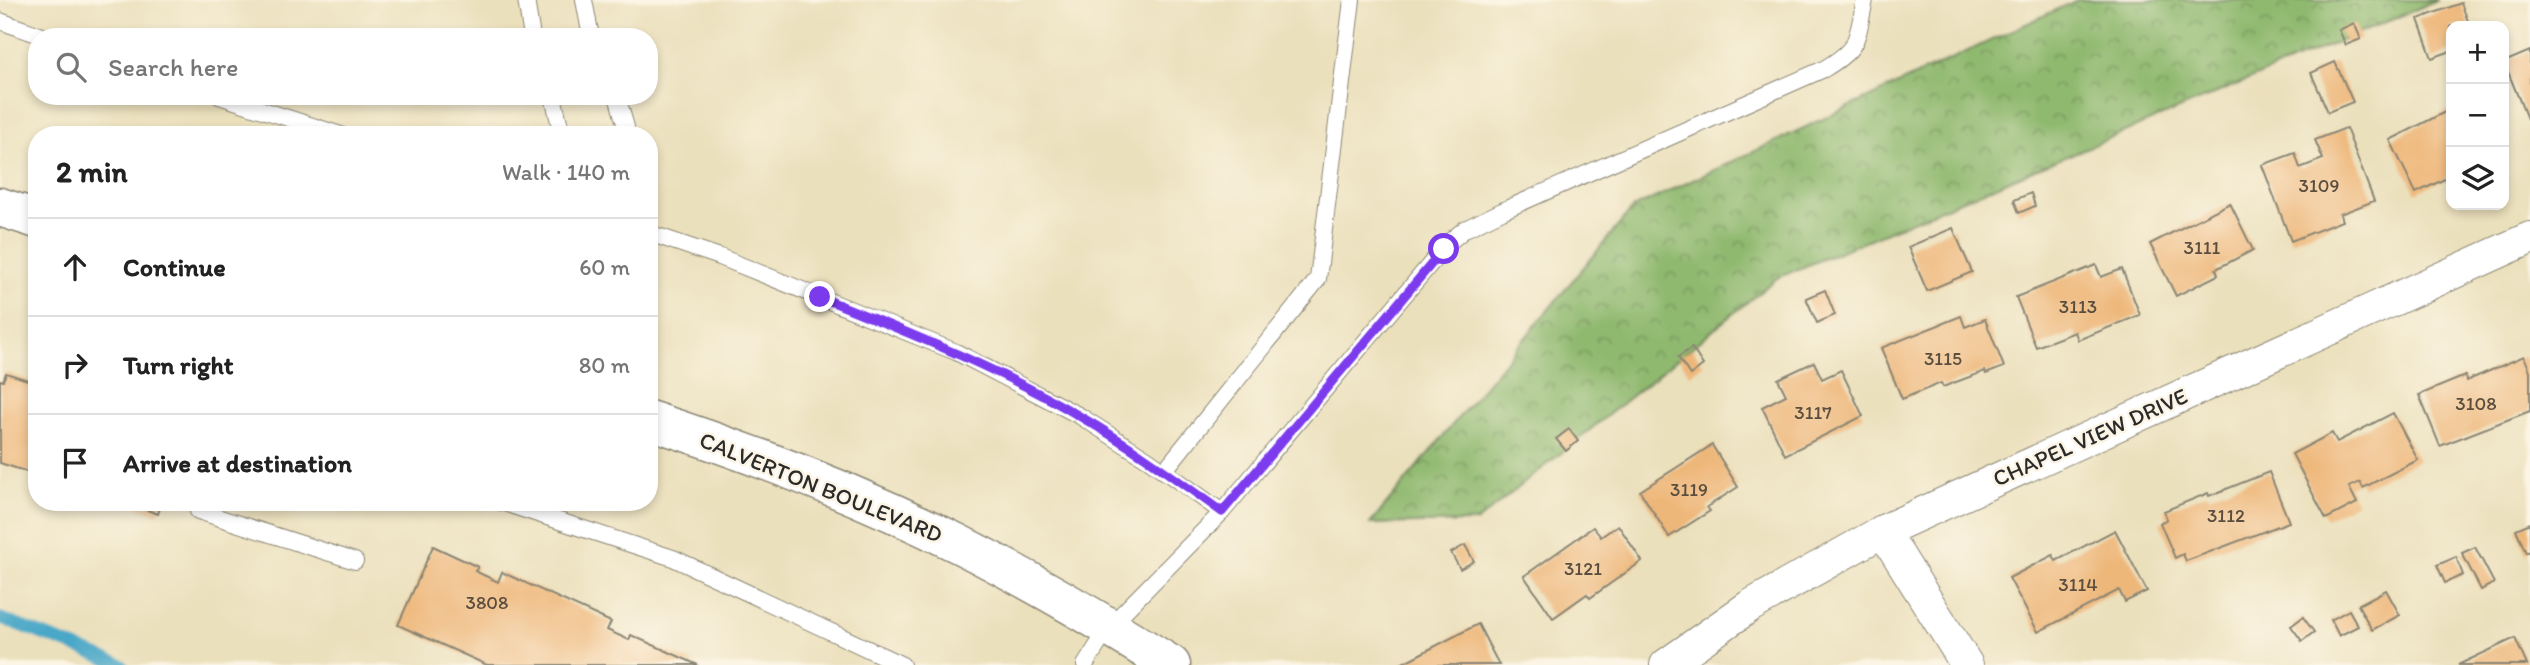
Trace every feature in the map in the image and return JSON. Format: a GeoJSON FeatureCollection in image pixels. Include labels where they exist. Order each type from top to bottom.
{"type":"FeatureCollection","features":[{"type":"Feature","properties":{"kind":"street"},"geometry":{"type":"LineString","coordinates":[[0,207],[28,216]]}},
{"type":"Feature","properties":{"kind":"street","name":"CHAPEL VIEW DRIVE"},"geometry":{"type":"LineString","coordinates":[[1666,665],[1750,606],[1883,531],[2530,238]]}},
{"type":"Feature","properties":{"kind":"street","name":"CALVERTON BOULEVARD"},"geometry":{"type":"LineString","coordinates":[[658,423],[829,485],[959,544],[1109,626],[1171,665]]}},
{"type":"Feature","properties":{"kind":"street"},"geometry":{"type":"LineString","coordinates":[[1883,531],[1967,665]]}},
{"type":"Feature","properties":{"kind":"lane"},"geometry":{"type":"LineString","coordinates":[[526,0],[531,28]]}},
{"type":"Feature","properties":{"kind":"lane"},"geometry":{"type":"LineString","coordinates":[[584,0],[589,28]]}},
{"type":"Feature","properties":{"kind":"lane"},"geometry":{"type":"LineString","coordinates":[[1164,471],[1318,278],[1352,0]]}},
{"type":"Feature","properties":{"kind":"lane"},"geometry":{"type":"LineString","coordinates":[[1085,665],[1109,626],[1222,512],[1448,243],[1465,229],[1502,211],[1824,69],[1855,46],[1865,0]]}},
{"type":"Feature","properties":{"kind":"lane"},"geometry":{"type":"LineString","coordinates":[[0,22],[28,31]]}},
{"type":"Feature","properties":{"kind":"lane"},"geometry":{"type":"LineString","coordinates":[[247,105],[313,126]]}},
{"type":"Feature","properties":{"kind":"lane"},"geometry":{"type":"LineString","coordinates":[[555,105],[560,126]]}},
{"type":"Feature","properties":{"kind":"lane"},"geometry":{"type":"LineString","coordinates":[[619,105],[624,126]]}},
{"type":"Feature","properties":{"kind":"lane"},"geometry":{"type":"LineString","coordinates":[[658,236],[720,257],[956,352],[1080,416],[1222,512]]}},
{"type":"Feature","properties":{"kind":"lane"},"geometry":{"type":"LineString","coordinates":[[198,511],[355,561]]}},
{"type":"Feature","properties":{"kind":"lane"},"geometry":{"type":"LineString","coordinates":[[529,511],[673,558],[902,665]]}},
{"type":"Feature","properties":{"kind":"green space"},"geometry":{"type":"Polygon","coordinates":[[[2077,0],[2438,0],[1777,278],[1476,522],[1370,524],[1633,208],[2077,0]]]}},
{"type":"Feature","properties":{"kind":"building"},"geometry":{"type":"Polygon","coordinates":[[[2461,3],[2468,21],[2446,21],[2446,53],[2432,58],[2418,19],[2461,3]]]}},
{"type":"Feature","properties":{"kind":"building"},"geometry":{"type":"Polygon","coordinates":[[[2354,23],[2361,39],[2346,45],[2339,30],[2354,23]]]}},
{"type":"Feature","properties":{"kind":"building"},"geometry":{"type":"Polygon","coordinates":[[[2530,51],[2530,126],[2509,74],[2509,60],[2530,51]]]}},
{"type":"Feature","properties":{"kind":"building"},"geometry":{"type":"Polygon","coordinates":[[[2335,62],[2353,102],[2328,112],[2311,73],[2335,62]]]}},
{"type":"Feature","properties":{"kind":"building"},"geometry":{"type":"Polygon","coordinates":[[[2446,112],[2446,178],[2416,193],[2390,140],[2446,112]]]}},
{"type":"Feature","properties":{"kind":"building"},"geometry":{"type":"Polygon","coordinates":[[[2346,128],[2374,201],[2340,214],[2342,221],[2291,241],[2262,165],[2295,153],[2300,168],[2323,159],[2315,140],[2346,128]]]}},
{"type":"Feature","properties":{"kind":"building"},"geometry":{"type":"Polygon","coordinates":[[[2031,193],[2035,206],[2019,213],[2014,200],[2031,193]]]}},
{"type":"Feature","properties":{"kind":"building"},"geometry":{"type":"Polygon","coordinates":[[[2230,203],[2253,250],[2216,269],[2218,275],[2176,296],[2150,244],[2230,203]]]}},
{"type":"Feature","properties":{"kind":"building"},"geometry":{"type":"Polygon","coordinates":[[[1953,228],[1972,272],[1927,291],[1908,247],[1953,228]]]}},
{"type":"Feature","properties":{"kind":"building"},"geometry":{"type":"Polygon","coordinates":[[[2096,265],[2101,277],[2122,269],[2140,315],[2078,340],[2075,332],[2036,347],[2016,297],[2096,265]]]}},
{"type":"Feature","properties":{"kind":"building"},"geometry":{"type":"Polygon","coordinates":[[[1825,290],[1835,315],[1817,323],[1806,298],[1825,290]]]}},
{"type":"Feature","properties":{"kind":"building"},"geometry":{"type":"Polygon","coordinates":[[[1961,316],[1965,327],[1985,319],[2004,367],[1986,374],[1985,371],[1943,387],[1941,383],[1902,399],[1881,348],[1961,316]]]}},
{"type":"Feature","properties":{"kind":"building"},"geometry":{"type":"Polygon","coordinates":[[[1692,348],[1703,365],[1690,375],[1678,357],[1692,348]]]}},
{"type":"Feature","properties":{"kind":"building"},"geometry":{"type":"Polygon","coordinates":[[[2524,356],[2530,371],[2530,411],[2440,446],[2419,395],[2465,376],[2466,381],[2524,356]]]}},
{"type":"Feature","properties":{"kind":"building"},"geometry":{"type":"Polygon","coordinates":[[[1814,362],[1822,379],[1841,370],[1863,416],[1785,455],[1762,407],[1786,395],[1778,379],[1814,362]]]}},
{"type":"Feature","properties":{"kind":"building"},"geometry":{"type":"Polygon","coordinates":[[[6,373],[28,380],[28,472],[0,463],[0,380],[3,381],[6,373]]]}},
{"type":"Feature","properties":{"kind":"building"},"geometry":{"type":"Polygon","coordinates":[[[2393,413],[2418,460],[2363,488],[2360,482],[2349,487],[2357,503],[2326,519],[2292,454],[2332,433],[2337,442],[2393,413]]]}},
{"type":"Feature","properties":{"kind":"building"},"geometry":{"type":"Polygon","coordinates":[[[1569,429],[1578,441],[1566,451],[1556,439],[1569,429]]]}},
{"type":"Feature","properties":{"kind":"building"},"geometry":{"type":"Polygon","coordinates":[[[1712,445],[1738,487],[1707,507],[1710,511],[1669,537],[1640,491],[1712,445]]]}},
{"type":"Feature","properties":{"kind":"building"},"geometry":{"type":"Polygon","coordinates":[[[2269,472],[2289,522],[2186,561],[2183,554],[2175,558],[2160,523],[2167,519],[2164,511],[2269,472]]]}},
{"type":"Feature","properties":{"kind":"building"},"geometry":{"type":"Polygon","coordinates":[[[2530,523],[2530,551],[2526,553],[2516,529],[2530,523]]]}},
{"type":"Feature","properties":{"kind":"building"},"geometry":{"type":"Polygon","coordinates":[[[1618,525],[1642,561],[1590,598],[1587,594],[1553,618],[1524,576],[1593,527],[1601,537],[1618,525]]]}},
{"type":"Feature","properties":{"kind":"building"},"geometry":{"type":"Polygon","coordinates":[[[2115,530],[2147,591],[2125,602],[2119,590],[2038,632],[2009,578],[2053,555],[2056,561],[2115,530]]]}},
{"type":"Feature","properties":{"kind":"building"},"geometry":{"type":"Polygon","coordinates":[[[1465,545],[1474,561],[1460,569],[1451,553],[1465,545]]]}},
{"type":"Feature","properties":{"kind":"building"},"geometry":{"type":"Polygon","coordinates":[[[433,546],[478,567],[475,571],[498,582],[502,572],[611,622],[607,630],[629,640],[631,635],[698,665],[487,665],[398,625],[433,546]]]}},
{"type":"Feature","properties":{"kind":"building"},"geometry":{"type":"Polygon","coordinates":[[[2475,547],[2494,583],[2481,590],[2462,553],[2475,547]]]}},
{"type":"Feature","properties":{"kind":"building"},"geometry":{"type":"Polygon","coordinates":[[[2456,557],[2463,575],[2445,583],[2437,565],[2456,557]]]}},
{"type":"Feature","properties":{"kind":"building"},"geometry":{"type":"Polygon","coordinates":[[[2386,590],[2400,615],[2372,630],[2358,605],[2386,590]]]}},
{"type":"Feature","properties":{"kind":"building"},"geometry":{"type":"Polygon","coordinates":[[[2349,610],[2358,626],[2339,636],[2331,620],[2349,610]]]}},
{"type":"Feature","properties":{"kind":"building"},"geometry":{"type":"Polygon","coordinates":[[[2303,617],[2314,632],[2302,641],[2291,626],[2303,617]]]}},
{"type":"Feature","properties":{"kind":"building"},"geometry":{"type":"Polygon","coordinates":[[[1478,624],[1499,665],[1399,665],[1478,624]]]}},
{"type":"Feature","properties":{"kind":"building"},"geometry":{"type":"Polygon","coordinates":[[[2515,638],[2527,665],[2458,665],[2515,638]]]}},
{"type":"Feature","properties":{"kind":"waterway"},"geometry":{"type":"LineString","coordinates":[[0,618],[122,665]]}},
{"type":"Feature","properties":{"kind":"route"},"geometry":{"type":"LineString","coordinates":[[820,297],[956,352],[1080,416],[1149,460],[1222,512],[1444,249]]}}]}
